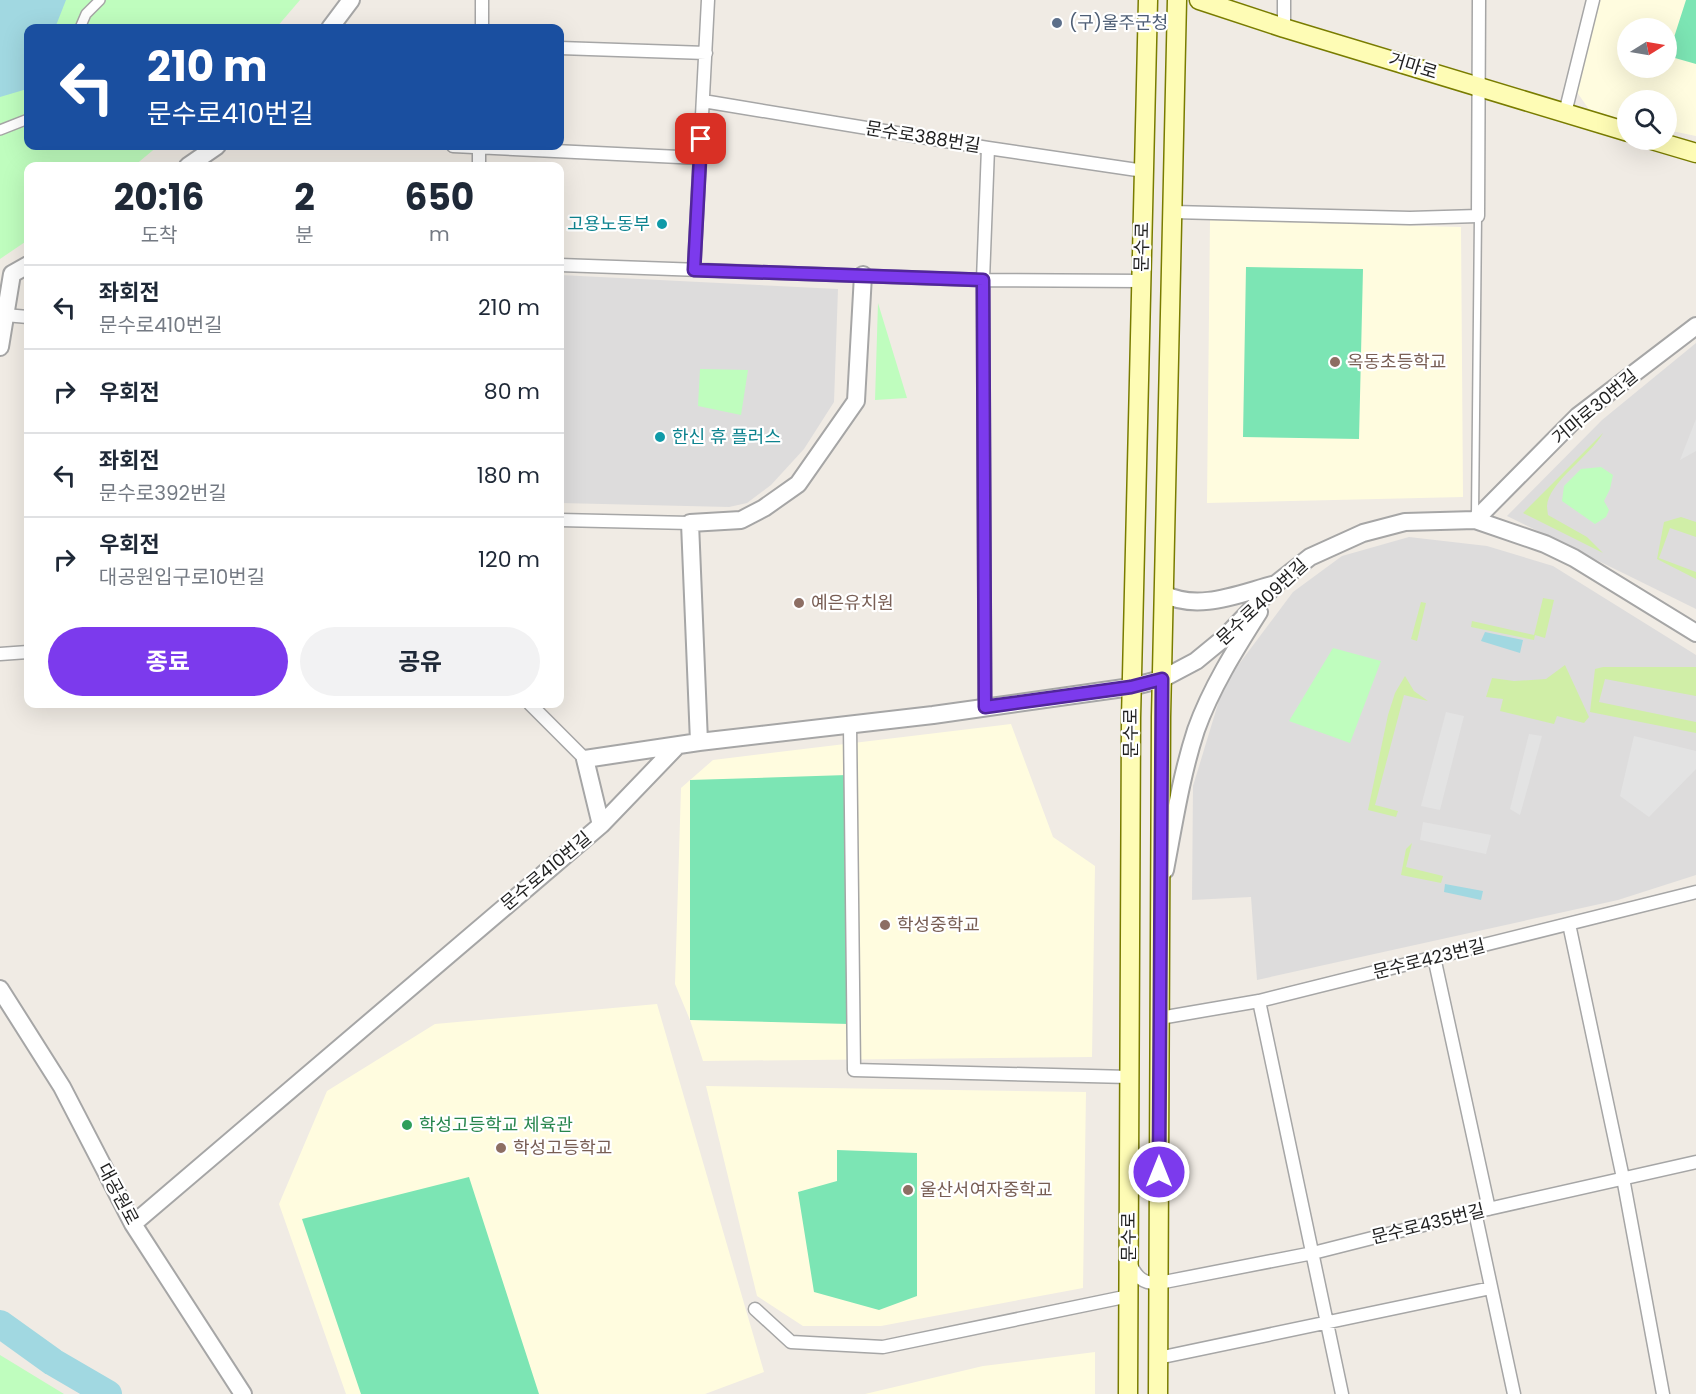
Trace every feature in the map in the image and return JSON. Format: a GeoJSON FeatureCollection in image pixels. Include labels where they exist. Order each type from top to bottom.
{"type":"FeatureCollection","features":[{"type":"Feature","properties":{"kind":"main road","name":"문수로"},"geometry":{"type":"LineString","coordinates":[[1130,1394],[1131,687],[1148,0]]}},
{"type":"Feature","properties":{"kind":"main road","name":"문수로"},"geometry":{"type":"LineString","coordinates":[[1156,1394],[1159,1283],[1162,679],[1177,0]]}},
{"type":"Feature","properties":{"kind":"main road","name":"거마로"},"geometry":{"type":"LineString","coordinates":[[1199,0],[1617,129]]}},
{"type":"Feature","properties":{"kind":"main road"},"geometry":{"type":"LineString","coordinates":[[1677,147],[1696,153]]}},
{"type":"Feature","properties":{"kind":"main road"},"geometry":{"type":"LineString","coordinates":[[1130,1394],[1137,1384],[1144,1382],[1156,1394]]}},
{"type":"Feature","properties":{"kind":"street"},"geometry":{"type":"LineString","coordinates":[[82,24],[86,14],[100,0]]}},
{"type":"Feature","properties":{"kind":"street"},"geometry":{"type":"LineString","coordinates":[[333,24],[351,0]]}},
{"type":"Feature","properties":{"kind":"street"},"geometry":{"type":"LineString","coordinates":[[482,0],[482,24]]}},
{"type":"Feature","properties":{"kind":"street"},"geometry":{"type":"LineString","coordinates":[[694,270],[708,0]]}},
{"type":"Feature","properties":{"kind":"street"},"geometry":{"type":"LineString","coordinates":[[1284,0],[1284,28]]}},
{"type":"Feature","properties":{"kind":"street"},"geometry":{"type":"LineString","coordinates":[[1173,212],[1410,218],[1478,216],[1479,0]]}},
{"type":"Feature","properties":{"kind":"street"},"geometry":{"type":"LineString","coordinates":[[1565,114],[1593,0]]}},
{"type":"Feature","properties":{"kind":"street"},"geometry":{"type":"LineString","coordinates":[[564,48],[706,53]]}},
{"type":"Feature","properties":{"kind":"street","name":"문수로388번길"},"geometry":{"type":"LineString","coordinates":[[703,101],[1144,171]]}},
{"type":"Feature","properties":{"kind":"street"},"geometry":{"type":"LineString","coordinates":[[0,130],[24,121]]}},
{"type":"Feature","properties":{"kind":"street"},"geometry":{"type":"LineString","coordinates":[[985,707],[983,280],[988,148]]}},
{"type":"Feature","properties":{"kind":"street"},"geometry":{"type":"LineString","coordinates":[[194,162],[211,150]]}},
{"type":"Feature","properties":{"kind":"street"},"geometry":{"type":"LineString","coordinates":[[553,150],[700,158]]}},
{"type":"Feature","properties":{"kind":"street"},"geometry":{"type":"LineString","coordinates":[[564,265],[983,280],[1142,281]]}},
{"type":"Feature","properties":{"kind":"street"},"geometry":{"type":"LineString","coordinates":[[0,347],[12,274],[24,267]]}},
{"type":"Feature","properties":{"kind":"street"},"geometry":{"type":"LineString","coordinates":[[564,520],[690,523],[741,520],[764,508],[798,484],[856,401],[863,275]]}},
{"type":"Feature","properties":{"kind":"street"},"geometry":{"type":"LineString","coordinates":[[5,315],[24,317]]}},
{"type":"Feature","properties":{"kind":"street","name":"거마로30번길"},"geometry":{"type":"LineString","coordinates":[[1475,520],[1578,416],[1696,326]]}},
{"type":"Feature","properties":{"kind":"street","name":"문수로409번길"},"geometry":{"type":"LineString","coordinates":[[1162,679],[1196,661],[1224,638],[1277,583],[1310,557],[1363,532],[1406,522],[1475,520],[1545,544],[1574,558],[1696,633]]}},
{"type":"Feature","properties":{"kind":"street"},"geometry":{"type":"LineString","coordinates":[[690,523],[699,742]]}},
{"type":"Feature","properties":{"kind":"street"},"geometry":{"type":"LineString","coordinates":[[1164,594],[1180,601],[1212,601],[1277,583]]}},
{"type":"Feature","properties":{"kind":"street"},"geometry":{"type":"LineString","coordinates":[[1160,900],[1177,806],[1197,729],[1225,668],[1277,583]]}},
{"type":"Feature","properties":{"kind":"street"},"geometry":{"type":"LineString","coordinates":[[0,654],[24,652]]}},
{"type":"Feature","properties":{"kind":"street"},"geometry":{"type":"LineString","coordinates":[[534,708],[585,759],[699,742],[933,715],[1131,687],[1162,679]]}},
{"type":"Feature","properties":{"kind":"street"},"geometry":{"type":"LineString","coordinates":[[850,725],[854,1070],[1129,1077]]}},
{"type":"Feature","properties":{"kind":"street"},"geometry":{"type":"LineString","coordinates":[[601,825],[678,746]]}},
{"type":"Feature","properties":{"kind":"street","name":"문수로410번길"},"geometry":{"type":"LineString","coordinates":[[133,1224],[601,825],[585,759]]}},
{"type":"Feature","properties":{"kind":"street","name":"문수로423번길"},"geometry":{"type":"LineString","coordinates":[[1160,1018],[1259,1001],[1696,892]]}},
{"type":"Feature","properties":{"kind":"street"},"geometry":{"type":"LineString","coordinates":[[1569,924],[1623,1178],[1664,1394]]}},
{"type":"Feature","properties":{"kind":"street"},"geometry":{"type":"LineString","coordinates":[[1434,957],[1489,1209]]}},
{"type":"Feature","properties":{"kind":"street","name":"대공원로"},"geometry":{"type":"LineString","coordinates":[[0,989],[62,1087],[133,1224],[243,1394]]}},
{"type":"Feature","properties":{"kind":"street"},"geometry":{"type":"LineString","coordinates":[[1259,1001],[1342,1394]]}},
{"type":"Feature","properties":{"kind":"street","name":"문수로435번길"},"geometry":{"type":"LineString","coordinates":[[1159,1283],[1313,1253],[1475,1212],[1696,1162]]}},
{"type":"Feature","properties":{"kind":"street"},"geometry":{"type":"LineString","coordinates":[[1475,1212],[1514,1394]]}},
{"type":"Feature","properties":{"kind":"street"},"geometry":{"type":"LineString","coordinates":[[1129,1257],[1138,1278],[1159,1283]]}},
{"type":"Feature","properties":{"kind":"street"},"geometry":{"type":"LineString","coordinates":[[1158,1358],[1491,1288]]}},
{"type":"Feature","properties":{"kind":"street"},"geometry":{"type":"LineString","coordinates":[[755,1310],[791,1342],[883,1347],[1129,1296]]}},
{"type":"Feature","properties":{"kind":"lane"},"geometry":{"type":"LineString","coordinates":[[1475,520],[1478,216]]}},
{"type":"Feature","properties":{"kind":"shaded area"},"geometry":{"type":"Polygon","coordinates":[[[1598,0],[1696,0],[1696,136],[1677,132],[1677,90],[1617,90],[1617,120],[1593,115],[1574,88],[1598,0]]]}},
{"type":"Feature","properties":{"kind":"shaded area","name":"옥동초등학교"},"geometry":{"type":"Polygon","coordinates":[[[1210,220],[1461,227],[1463,497],[1207,503],[1210,220]]]}},
{"type":"Feature","properties":{"kind":"shaded area"},"geometry":{"type":"Polygon","coordinates":[[[564,275],[838,289],[834,402],[804,449],[771,485],[747,503],[729,507],[564,503],[564,275]]]}},
{"type":"Feature","properties":{"kind":"shaded area"},"geometry":{"type":"Polygon","coordinates":[[[1696,343],[1696,609],[1507,516],[1602,420],[1696,343]]]}},
{"type":"Feature","properties":{"kind":"shaded area"},"geometry":{"type":"Polygon","coordinates":[[[1696,419],[1696,451],[1680,460],[1696,419]]]}},
{"type":"Feature","properties":{"kind":"shaded area"},"geometry":{"type":"Polygon","coordinates":[[[1409,537],[1487,546],[1553,566],[1696,655],[1696,875],[1618,900],[1257,980],[1251,897],[1192,900],[1193,786],[1224,684],[1293,592],[1342,556],[1409,537]]]}},
{"type":"Feature","properties":{"kind":"shaded area"},"geometry":{"type":"Polygon","coordinates":[[[1446,712],[1464,716],[1440,810],[1421,806],[1446,712]]]}},
{"type":"Feature","properties":{"kind":"shaded area","name":"학성중학교"},"geometry":{"type":"Polygon","coordinates":[[[1011,724],[1053,837],[1095,866],[1092,1057],[703,1061],[675,984],[681,788],[713,760],[1011,724]]]}},
{"type":"Feature","properties":{"kind":"shaded area"},"geometry":{"type":"Polygon","coordinates":[[[1529,734],[1542,736],[1520,815],[1510,809],[1529,734]]]}},
{"type":"Feature","properties":{"kind":"shaded area"},"geometry":{"type":"Polygon","coordinates":[[[1634,736],[1696,751],[1696,769],[1649,817],[1620,796],[1634,736]]]}},
{"type":"Feature","properties":{"kind":"shaded area"},"geometry":{"type":"Polygon","coordinates":[[[1423,822],[1491,835],[1486,854],[1420,840],[1423,822]]]}},
{"type":"Feature","properties":{"kind":"shaded area","name":"학성고등학교"},"geometry":{"type":"Polygon","coordinates":[[[657,1004],[764,1372],[705,1394],[346,1394],[279,1204],[327,1091],[435,1024],[657,1004]]]}},
{"type":"Feature","properties":{"kind":"shaded area","name":"울산서여자중학교"},"geometry":{"type":"Polygon","coordinates":[[[706,1086],[1086,1092],[1083,1288],[881,1326],[803,1326],[757,1296],[706,1086]]]}},
{"type":"Feature","properties":{"kind":"shaded area"},"geometry":{"type":"Polygon","coordinates":[[[1095,1352],[1095,1394],[865,1394],[983,1366],[1095,1352]]]}},
{"type":"Feature","properties":{"kind":"green space"},"geometry":{"type":"Polygon","coordinates":[[[0,0],[300,0],[279,24],[24,24],[24,150],[153,150],[139,162],[24,162],[24,243],[0,259],[0,0]]]}},
{"type":"Feature","properties":{"kind":"green space"},"geometry":{"type":"Polygon","coordinates":[[[1686,0],[1696,0],[1696,64],[1677,59],[1677,28],[1686,0]]]}},
{"type":"Feature","properties":{"kind":"green space"},"geometry":{"type":"Polygon","coordinates":[[[1246,267],[1363,269],[1359,439],[1243,437],[1246,267]]]}},
{"type":"Feature","properties":{"kind":"green space"},"geometry":{"type":"Polygon","coordinates":[[[878,303],[907,398],[875,400],[878,303]]]}},
{"type":"Feature","properties":{"kind":"green space"},"geometry":{"type":"Polygon","coordinates":[[[700,369],[748,370],[741,415],[698,406],[700,369]]]}},
{"type":"Feature","properties":{"kind":"green space"},"geometry":{"type":"Polygon","coordinates":[[[1603,433],[1554,488],[1547,506],[1548,515],[1587,537],[1603,553],[1523,513],[1603,433]]]}},
{"type":"Feature","properties":{"kind":"green space"},"geometry":{"type":"Polygon","coordinates":[[[1601,467],[1613,475],[1604,501],[1609,510],[1606,517],[1595,524],[1562,501],[1564,486],[1581,469],[1601,467]]]}},
{"type":"Feature","properties":{"kind":"green space"},"geometry":{"type":"Polygon","coordinates":[[[1681,517],[1696,522],[1696,537],[1670,528],[1659,558],[1696,572],[1696,579],[1657,559],[1664,522],[1681,517]]]}},
{"type":"Feature","properties":{"kind":"green space"},"geometry":{"type":"Polygon","coordinates":[[[1543,598],[1554,600],[1545,638],[1535,635],[1534,640],[1471,627],[1472,621],[1534,635],[1543,598]]]}},
{"type":"Feature","properties":{"kind":"green space"},"geometry":{"type":"Polygon","coordinates":[[[1421,602],[1426,603],[1417,641],[1411,639],[1421,602]]]}},
{"type":"Feature","properties":{"kind":"green space"},"geometry":{"type":"Polygon","coordinates":[[[1333,648],[1381,661],[1350,743],[1289,721],[1333,648]]]}},
{"type":"Feature","properties":{"kind":"green space"},"geometry":{"type":"Polygon","coordinates":[[[1565,665],[1589,717],[1584,723],[1557,716],[1554,724],[1500,711],[1503,699],[1486,697],[1492,678],[1514,681],[1546,679],[1565,665]]]}},
{"type":"Feature","properties":{"kind":"green space"},"geometry":{"type":"Polygon","coordinates":[[[1603,667],[1696,667],[1696,696],[1605,679],[1599,702],[1696,722],[1696,733],[1590,712],[1595,669],[1603,667]]]}},
{"type":"Feature","properties":{"kind":"green space"},"geometry":{"type":"Polygon","coordinates":[[[1405,676],[1414,691],[1428,701],[1404,695],[1375,805],[1398,811],[1396,817],[1368,810],[1388,715],[1395,693],[1405,676]]]}},
{"type":"Feature","properties":{"kind":"green space"},"geometry":{"type":"Polygon","coordinates":[[[847,775],[849,1024],[690,1020],[690,780],[847,775]]]}},
{"type":"Feature","properties":{"kind":"green space"},"geometry":{"type":"Polygon","coordinates":[[[1412,843],[1406,867],[1443,876],[1441,883],[1401,875],[1406,849],[1412,843]]]}},
{"type":"Feature","properties":{"kind":"green space"},"geometry":{"type":"Polygon","coordinates":[[[837,1150],[917,1153],[917,1296],[879,1310],[814,1292],[798,1192],[837,1181],[837,1150]]]}},
{"type":"Feature","properties":{"kind":"green space"},"geometry":{"type":"Polygon","coordinates":[[[469,1177],[539,1394],[361,1394],[302,1219],[469,1177]]]}},
{"type":"Feature","properties":{"kind":"green space"},"geometry":{"type":"Polygon","coordinates":[[[0,1355],[64,1394],[0,1394],[0,1355]]]}},
{"type":"Feature","properties":{"kind":"water"},"geometry":{"type":"Polygon","coordinates":[[[0,0],[66,0],[57,24],[24,24],[24,90],[0,97],[0,0]]]}},
{"type":"Feature","properties":{"kind":"water"},"geometry":{"type":"Polygon","coordinates":[[[1485,632],[1523,640],[1520,653],[1481,641],[1485,632]]]}},
{"type":"Feature","properties":{"kind":"water"},"geometry":{"type":"Polygon","coordinates":[[[1445,884],[1483,891],[1481,900],[1444,892],[1445,884]]]}},
{"type":"Feature","properties":{"kind":"waterway"},"geometry":{"type":"LineString","coordinates":[[0,1324],[53,1362],[108,1394]]}},
{"type":"Feature","properties":{"kind":"place","name":"(구)울주군청"},"geometry":{"type":"Point","coordinates":[1057,23]}},
{"type":"Feature","properties":{"kind":"place","name":"고용노동부"},"geometry":{"type":"Point","coordinates":[662,224]}},
{"type":"Feature","properties":{"kind":"place","name":"옥동초등학교"},"geometry":{"type":"Point","coordinates":[1335,362]}},
{"type":"Feature","properties":{"kind":"place","name":"한신 휴 플러스"},"geometry":{"type":"Point","coordinates":[660,437]}},
{"type":"Feature","properties":{"kind":"place","name":"예은유치원"},"geometry":{"type":"Point","coordinates":[799,603]}},
{"type":"Feature","properties":{"kind":"place","name":"학성중학교"},"geometry":{"type":"Point","coordinates":[885,925]}},
{"type":"Feature","properties":{"kind":"place","name":"학성고등학교 체육관"},"geometry":{"type":"Point","coordinates":[407,1125]}},
{"type":"Feature","properties":{"kind":"place","name":"학성고등학교"},"geometry":{"type":"Point","coordinates":[501,1148]}},
{"type":"Feature","properties":{"kind":"place","name":"울산서여자중학교"},"geometry":{"type":"Point","coordinates":[908,1190]}},
{"type":"Feature","properties":{"kind":"route"},"geometry":{"type":"LineString","coordinates":[[701,139],[694,270],[983,280],[985,707],[1131,687],[1162,679],[1159,1172]]}}]}
